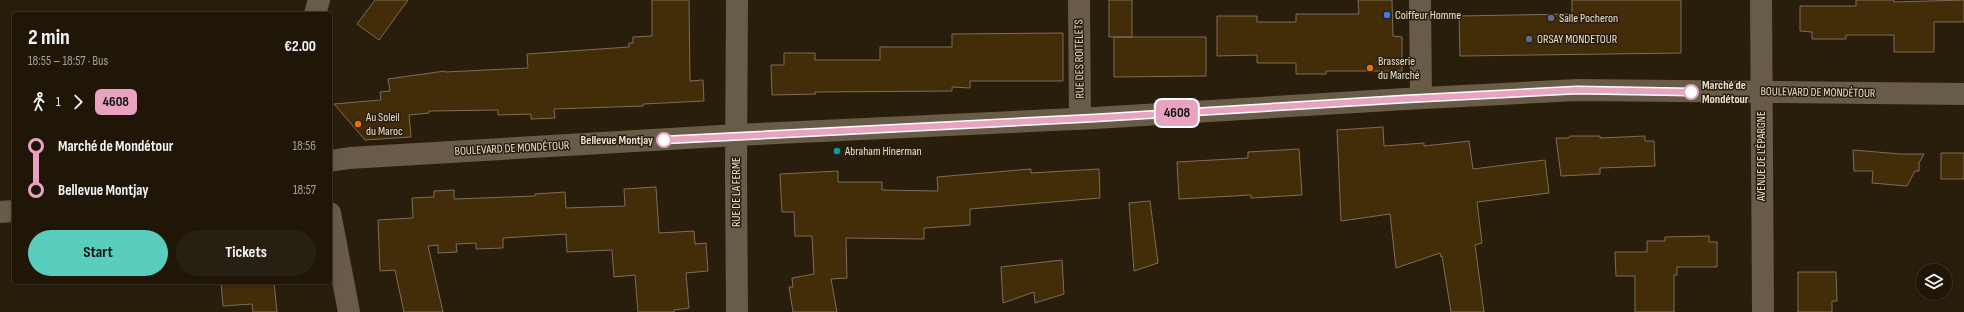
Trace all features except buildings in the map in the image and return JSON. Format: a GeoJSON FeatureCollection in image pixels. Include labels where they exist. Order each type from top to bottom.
{"type":"FeatureCollection","features":[{"type":"Feature","properties":{"kind":"street"},"geometry":{"type":"LineString","coordinates":[[316,12],[319,0]]}},
{"type":"Feature","properties":{"kind":"street","name":"RUE DE LA FERME"},"geometry":{"type":"LineString","coordinates":[[737,0],[737,312]]}},
{"type":"Feature","properties":{"kind":"street","name":"RUE DES ROITELETS"},"geometry":{"type":"LineString","coordinates":[[1079,0],[1080,119]]}},
{"type":"Feature","properties":{"kind":"street"},"geometry":{"type":"LineString","coordinates":[[1420,0],[1421,98]]}},
{"type":"Feature","properties":{"kind":"street","name":"AVENUE DE L'ÉPARGNE"},"geometry":{"type":"LineString","coordinates":[[1761,0],[1763,312]]}},
{"type":"Feature","properties":{"kind":"street","name":"BOULEVARD DE MONDÉTOUR"},"geometry":{"type":"LineString","coordinates":[[332,161],[349,158],[737,135],[1080,119],[1577,90],[1964,94]]}},
{"type":"Feature","properties":{"kind":"street"},"geometry":{"type":"LineString","coordinates":[[0,212],[12,211]]}},
{"type":"Feature","properties":{"kind":"street"},"geometry":{"type":"LineString","coordinates":[[332,223],[349,312]]}},
{"type":"Feature","properties":{"kind":"bus line","name":"4608"},"geometry":{"type":"LineString","coordinates":[[664,140],[768,133],[1095,118],[1577,90],[1691,92]]}},
{"type":"Feature","properties":{"kind":"place","name":"Coiffeur Homme"},"geometry":{"type":"Point","coordinates":[1387,15]}},
{"type":"Feature","properties":{"kind":"place","name":"Salle Pocheron"},"geometry":{"type":"Point","coordinates":[1551,18]}},
{"type":"Feature","properties":{"kind":"place","name":"ORSAY MONDETOUR"},"geometry":{"type":"Point","coordinates":[1529,39]}},
{"type":"Feature","properties":{"kind":"place","name":"Brasserie du Marché"},"geometry":{"type":"Point","coordinates":[1370,68]}},
{"type":"Feature","properties":{"kind":"place","name":"Marché de Mondétour"},"geometry":{"type":"Point","coordinates":[1691,92]}},
{"type":"Feature","properties":{"kind":"place","name":"Au Soleil du Maroc"},"geometry":{"type":"Point","coordinates":[358,124]}},
{"type":"Feature","properties":{"kind":"place","name":"Bellevue Montjay"},"geometry":{"type":"Point","coordinates":[664,140]}},
{"type":"Feature","properties":{"kind":"place","name":"Abraham Hinerman"},"geometry":{"type":"Point","coordinates":[837,151]}}]}
